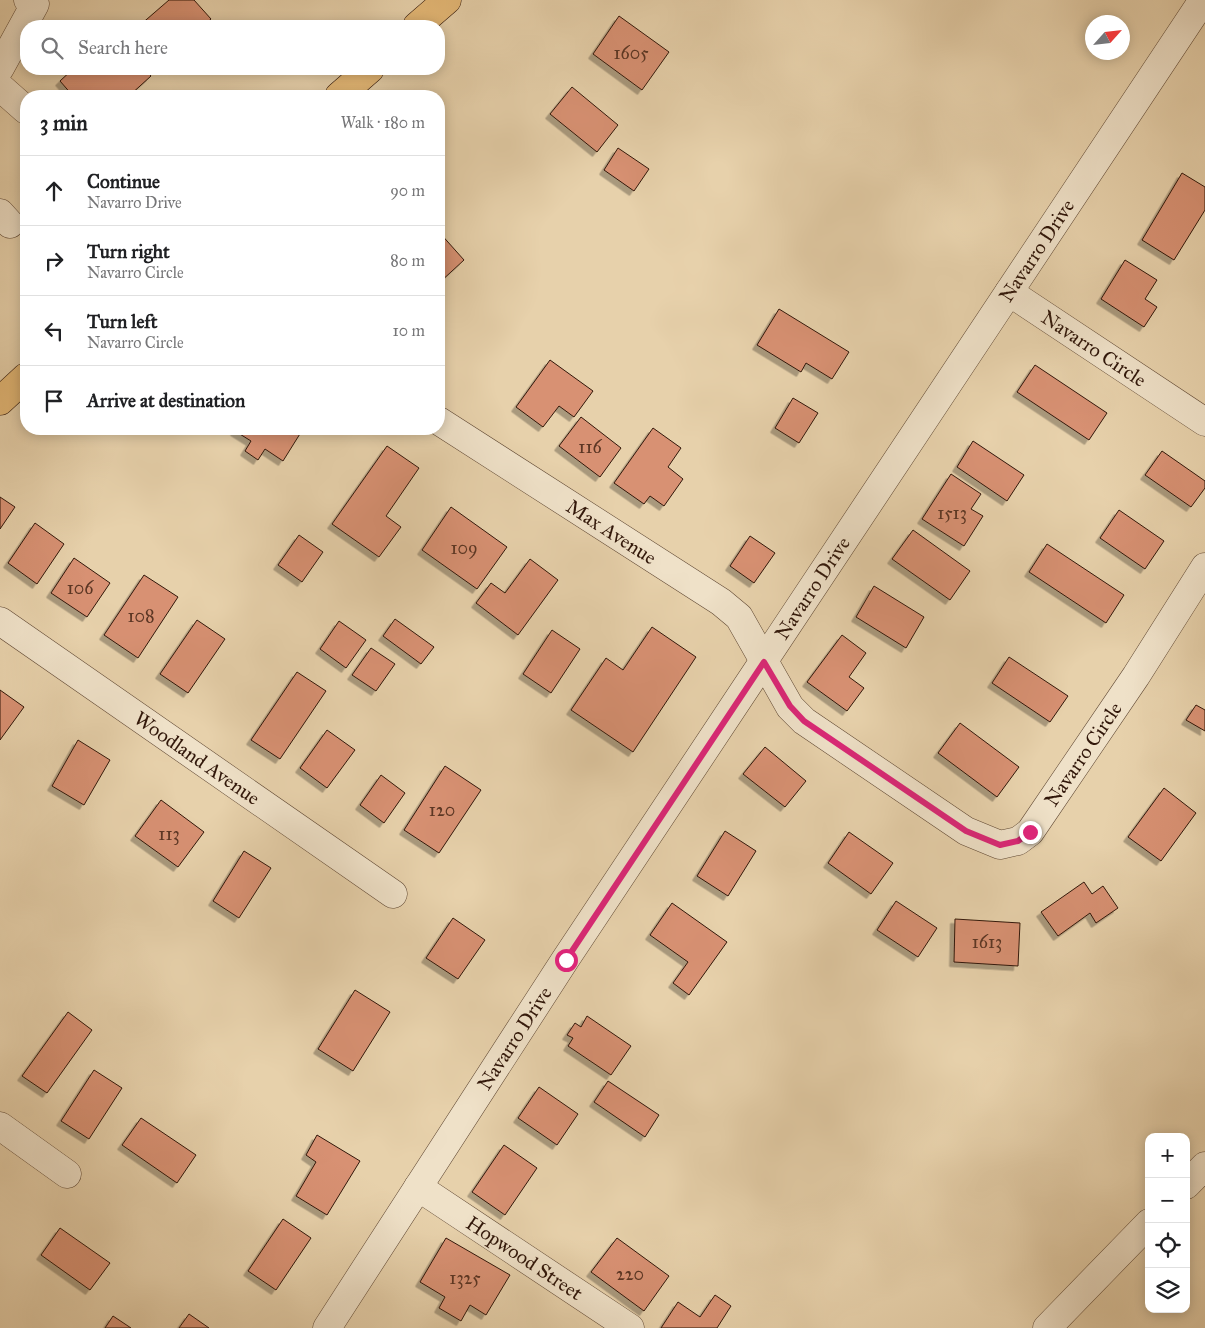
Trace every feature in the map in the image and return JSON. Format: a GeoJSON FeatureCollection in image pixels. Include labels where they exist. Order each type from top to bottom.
{"type":"FeatureCollection","features":[{"type":"Feature","properties":{"kind":"main road"},"geometry":{"type":"LineString","coordinates":[[425,20],[447,0]]}},
{"type":"Feature","properties":{"kind":"main road"},"geometry":{"type":"LineString","coordinates":[[346,90],[363,75]]}},
{"type":"Feature","properties":{"kind":"main road"},"geometry":{"type":"LineString","coordinates":[[0,400],[20,382]]}},
{"type":"Feature","properties":{"kind":"street"},"geometry":{"type":"LineString","coordinates":[[26,20],[35,4],[28,0]]}},
{"type":"Feature","properties":{"kind":"street","name":"Navarro Drive"},"geometry":{"type":"LineString","coordinates":[[327,1328],[555,976],[1203,0]]}},
{"type":"Feature","properties":{"kind":"street"},"geometry":{"type":"LineString","coordinates":[[0,68],[20,31]]}},
{"type":"Feature","properties":{"kind":"street"},"geometry":{"type":"LineString","coordinates":[[0,87],[20,105]]}},
{"type":"Feature","properties":{"kind":"street","name":"Navarro Circle"},"geometry":{"type":"LineString","coordinates":[[1009,292],[1205,422]]}},
{"type":"Feature","properties":{"kind":"street","name":"Max Avenue"},"geometry":{"type":"LineString","coordinates":[[445,425],[721,602],[739,617],[764,662]]}},
{"type":"Feature","properties":{"kind":"street","name":"Navarro Circle"},"geometry":{"type":"LineString","coordinates":[[764,662],[790,706],[804,721],[966,831],[1000,845],[1018,841],[1030,832],[1136,676],[1205,568]]}},
{"type":"Feature","properties":{"kind":"street","name":"Woodland Avenue"},"geometry":{"type":"LineString","coordinates":[[0,621],[393,894]]}},
{"type":"Feature","properties":{"kind":"street"},"geometry":{"type":"LineString","coordinates":[[0,1126],[67,1174]]}},
{"type":"Feature","properties":{"kind":"street"},"geometry":{"type":"LineString","coordinates":[[1190,1181],[1205,1166]]}},
{"type":"Feature","properties":{"kind":"street","name":"Hopwood Street"},"geometry":{"type":"LineString","coordinates":[[418,1187],[630,1328]]}},
{"type":"Feature","properties":{"kind":"street"},"geometry":{"type":"LineString","coordinates":[[1047,1328],[1145,1227]]}},
{"type":"Feature","properties":{"kind":"building"},"geometry":{"type":"Polygon","coordinates":[[[169,0],[194,0],[211,19],[210,20],[146,20],[169,0]]]}},
{"type":"Feature","properties":{"kind":"building"},"geometry":{"type":"Polygon","coordinates":[[[619,16],[669,52],[642,90],[593,54],[619,16]]]}},
{"type":"Feature","properties":{"kind":"building"},"geometry":{"type":"Polygon","coordinates":[[[66,75],[151,76],[136,90],[68,90],[60,81],[66,75]]]}},
{"type":"Feature","properties":{"kind":"building"},"geometry":{"type":"Polygon","coordinates":[[[572,87],[618,125],[597,152],[550,114],[572,87]]]}},
{"type":"Feature","properties":{"kind":"building"},"geometry":{"type":"Polygon","coordinates":[[[618,148],[649,169],[634,191],[604,170],[618,148]]]}},
{"type":"Feature","properties":{"kind":"building"},"geometry":{"type":"Polygon","coordinates":[[[1182,173],[1205,187],[1205,210],[1174,260],[1142,240],[1182,173]]]}},
{"type":"Feature","properties":{"kind":"building"},"geometry":{"type":"Polygon","coordinates":[[[445,239],[464,260],[445,277],[445,239]]]}},
{"type":"Feature","properties":{"kind":"building"},"geometry":{"type":"Polygon","coordinates":[[[1125,260],[1157,280],[1145,299],[1157,307],[1144,327],[1101,299],[1125,260]]]}},
{"type":"Feature","properties":{"kind":"building"},"geometry":{"type":"Polygon","coordinates":[[[779,309],[849,352],[832,379],[806,363],[801,372],[757,345],[779,309]]]}},
{"type":"Feature","properties":{"kind":"building"},"geometry":{"type":"Polygon","coordinates":[[[550,360],[593,391],[574,417],[559,406],[543,427],[516,407],[550,360]]]}},
{"type":"Feature","properties":{"kind":"building"},"geometry":{"type":"Polygon","coordinates":[[[1035,365],[1107,413],[1089,440],[1017,392],[1035,365]]]}},
{"type":"Feature","properties":{"kind":"building"},"geometry":{"type":"Polygon","coordinates":[[[793,398],[818,413],[799,443],[775,428],[793,398]]]}},
{"type":"Feature","properties":{"kind":"building"},"geometry":{"type":"Polygon","coordinates":[[[581,417],[621,448],[600,477],[559,446],[581,417]]]}},
{"type":"Feature","properties":{"kind":"building"},"geometry":{"type":"Polygon","coordinates":[[[653,428],[681,448],[668,467],[683,479],[664,506],[650,496],[644,504],[614,483],[653,428]]]}},
{"type":"Feature","properties":{"kind":"building"},"geometry":{"type":"Polygon","coordinates":[[[241,435],[299,435],[283,461],[265,449],[258,460],[245,451],[251,441],[241,435]]]}},
{"type":"Feature","properties":{"kind":"building"},"geometry":{"type":"Polygon","coordinates":[[[973,441],[1024,475],[1007,501],[957,467],[973,441]]]}},
{"type":"Feature","properties":{"kind":"building"},"geometry":{"type":"Polygon","coordinates":[[[387,446],[419,468],[386,516],[401,527],[379,557],[332,524],[387,446]]]}},
{"type":"Feature","properties":{"kind":"building"},"geometry":{"type":"Polygon","coordinates":[[[1162,451],[1205,481],[1205,488],[1191,507],[1145,475],[1162,451]]]}},
{"type":"Feature","properties":{"kind":"building"},"geometry":{"type":"Polygon","coordinates":[[[951,474],[981,494],[971,509],[983,516],[964,546],[922,519],[951,474]]]}},
{"type":"Feature","properties":{"kind":"building"},"geometry":{"type":"Polygon","coordinates":[[[0,497],[15,507],[0,529],[0,497]]]}},
{"type":"Feature","properties":{"kind":"building"},"geometry":{"type":"Polygon","coordinates":[[[451,507],[507,547],[477,589],[422,550],[451,507]]]}},
{"type":"Feature","properties":{"kind":"building"},"geometry":{"type":"Polygon","coordinates":[[[1119,510],[1164,541],[1145,569],[1100,538],[1119,510]]]}},
{"type":"Feature","properties":{"kind":"building"},"geometry":{"type":"Polygon","coordinates":[[[35,523],[64,544],[37,584],[8,563],[35,523]]]}},
{"type":"Feature","properties":{"kind":"building"},"geometry":{"type":"Polygon","coordinates":[[[913,530],[970,571],[950,600],[892,559],[913,530]]]}},
{"type":"Feature","properties":{"kind":"building"},"geometry":{"type":"Polygon","coordinates":[[[299,535],[323,552],[302,582],[278,565],[299,535]]]}},
{"type":"Feature","properties":{"kind":"building"},"geometry":{"type":"Polygon","coordinates":[[[750,536],[775,553],[754,583],[730,566],[750,536]]]}},
{"type":"Feature","properties":{"kind":"building"},"geometry":{"type":"Polygon","coordinates":[[[1047,544],[1124,595],[1106,623],[1029,572],[1047,544]]]}},
{"type":"Feature","properties":{"kind":"building"},"geometry":{"type":"Polygon","coordinates":[[[74,558],[110,583],[87,617],[51,593],[74,558]]]}},
{"type":"Feature","properties":{"kind":"building"},"geometry":{"type":"Polygon","coordinates":[[[530,559],[558,580],[518,635],[476,603],[491,583],[505,593],[530,559]]]}},
{"type":"Feature","properties":{"kind":"building"},"geometry":{"type":"Polygon","coordinates":[[[144,575],[178,597],[138,658],[104,635],[144,575]]]}},
{"type":"Feature","properties":{"kind":"building"},"geometry":{"type":"Polygon","coordinates":[[[874,586],[924,617],[906,648],[856,617],[874,586]]]}},
{"type":"Feature","properties":{"kind":"building"},"geometry":{"type":"Polygon","coordinates":[[[395,619],[434,647],[421,664],[383,636],[395,619]]]}},
{"type":"Feature","properties":{"kind":"building"},"geometry":{"type":"Polygon","coordinates":[[[197,620],[225,639],[188,693],[160,674],[197,620]]]}},
{"type":"Feature","properties":{"kind":"building"},"geometry":{"type":"Polygon","coordinates":[[[339,621],[366,640],[346,668],[320,649],[339,621]]]}},
{"type":"Feature","properties":{"kind":"building"},"geometry":{"type":"Polygon","coordinates":[[[652,627],[696,657],[633,752],[571,710],[606,658],[623,670],[652,627]]]}},
{"type":"Feature","properties":{"kind":"building"},"geometry":{"type":"Polygon","coordinates":[[[552,630],[580,649],[551,693],[523,674],[552,630]]]}},
{"type":"Feature","properties":{"kind":"building"},"geometry":{"type":"Polygon","coordinates":[[[842,635],[866,653],[849,677],[864,688],[847,711],[807,682],[842,635]]]}},
{"type":"Feature","properties":{"kind":"building"},"geometry":{"type":"Polygon","coordinates":[[[371,648],[395,664],[376,691],[352,675],[371,648]]]}},
{"type":"Feature","properties":{"kind":"building"},"geometry":{"type":"Polygon","coordinates":[[[1009,657],[1068,696],[1050,722],[992,683],[1009,657]]]}},
{"type":"Feature","properties":{"kind":"building"},"geometry":{"type":"Polygon","coordinates":[[[297,672],[326,691],[280,759],[251,740],[297,672]]]}},
{"type":"Feature","properties":{"kind":"building"},"geometry":{"type":"Polygon","coordinates":[[[0,690],[24,707],[0,740],[0,690]]]}},
{"type":"Feature","properties":{"kind":"building"},"geometry":{"type":"Polygon","coordinates":[[[1196,705],[1205,710],[1205,731],[1186,720],[1196,705]]]}},
{"type":"Feature","properties":{"kind":"building"},"geometry":{"type":"Polygon","coordinates":[[[960,723],[1019,767],[997,797],[938,753],[960,723]]]}},
{"type":"Feature","properties":{"kind":"building"},"geometry":{"type":"Polygon","coordinates":[[[327,730],[355,750],[327,788],[300,768],[327,730]]]}},
{"type":"Feature","properties":{"kind":"building"},"geometry":{"type":"Polygon","coordinates":[[[78,740],[110,760],[84,805],[52,786],[78,740]]]}},
{"type":"Feature","properties":{"kind":"building"},"geometry":{"type":"Polygon","coordinates":[[[765,747],[806,781],[785,807],[743,774],[765,747]]]}},
{"type":"Feature","properties":{"kind":"building"},"geometry":{"type":"Polygon","coordinates":[[[445,766],[481,790],[439,853],[404,830],[445,766]]]}},
{"type":"Feature","properties":{"kind":"building"},"geometry":{"type":"Polygon","coordinates":[[[381,775],[405,793],[384,823],[360,805],[381,775]]]}},
{"type":"Feature","properties":{"kind":"building"},"geometry":{"type":"Polygon","coordinates":[[[1164,788],[1196,813],[1161,861],[1128,837],[1164,788]]]}},
{"type":"Feature","properties":{"kind":"building"},"geometry":{"type":"Polygon","coordinates":[[[161,800],[204,832],[178,867],[135,836],[161,800]]]}},
{"type":"Feature","properties":{"kind":"building"},"geometry":{"type":"Polygon","coordinates":[[[725,831],[756,851],[728,896],[697,876],[725,831]]]}},
{"type":"Feature","properties":{"kind":"building"},"geometry":{"type":"Polygon","coordinates":[[[849,832],[893,863],[871,894],[828,863],[849,832]]]}},
{"type":"Feature","properties":{"kind":"building"},"geometry":{"type":"Polygon","coordinates":[[[244,851],[271,868],[239,918],[213,901],[244,851]]]}},
{"type":"Feature","properties":{"kind":"building"},"geometry":{"type":"Polygon","coordinates":[[[1084,882],[1092,894],[1103,886],[1118,908],[1096,923],[1090,913],[1058,936],[1041,912],[1084,882]]]}},
{"type":"Feature","properties":{"kind":"building"},"geometry":{"type":"Polygon","coordinates":[[[896,901],[937,928],[918,957],[877,930],[896,901]]]}},
{"type":"Feature","properties":{"kind":"building"},"geometry":{"type":"Polygon","coordinates":[[[672,903],[727,942],[689,995],[673,983],[688,962],[650,935],[672,903]]]}},
{"type":"Feature","properties":{"kind":"building"},"geometry":{"type":"Polygon","coordinates":[[[453,918],[485,940],[458,979],[426,958],[453,918]]]}},
{"type":"Feature","properties":{"kind":"building"},"geometry":{"type":"Polygon","coordinates":[[[955,919],[1020,923],[1018,966],[954,962],[955,919]]]}},
{"type":"Feature","properties":{"kind":"building"},"geometry":{"type":"Polygon","coordinates":[[[355,990],[390,1012],[353,1071],[318,1049],[355,990]]]}},
{"type":"Feature","properties":{"kind":"building"},"geometry":{"type":"Polygon","coordinates":[[[68,1012],[92,1030],[47,1093],[22,1076],[68,1012]]]}},
{"type":"Feature","properties":{"kind":"building"},"geometry":{"type":"Polygon","coordinates":[[[587,1016],[631,1046],[611,1075],[568,1046],[573,1038],[567,1035],[575,1023],[581,1027],[587,1016]]]}},
{"type":"Feature","properties":{"kind":"building"},"geometry":{"type":"Polygon","coordinates":[[[94,1070],[122,1088],[89,1139],[61,1121],[94,1070]]]}},
{"type":"Feature","properties":{"kind":"building"},"geometry":{"type":"Polygon","coordinates":[[[608,1081],[659,1115],[645,1137],[594,1102],[608,1081]]]}},
{"type":"Feature","properties":{"kind":"building"},"geometry":{"type":"Polygon","coordinates":[[[539,1087],[578,1114],[557,1145],[518,1118],[539,1087]]]}},
{"type":"Feature","properties":{"kind":"building"},"geometry":{"type":"Polygon","coordinates":[[[141,1118],[196,1155],[177,1183],[122,1145],[141,1118]]]}},
{"type":"Feature","properties":{"kind":"building"},"geometry":{"type":"Polygon","coordinates":[[[317,1135],[360,1161],[327,1215],[296,1196],[316,1162],[306,1155],[317,1135]]]}},
{"type":"Feature","properties":{"kind":"building"},"geometry":{"type":"Polygon","coordinates":[[[504,1145],[537,1168],[505,1215],[472,1192],[504,1145]]]}},
{"type":"Feature","properties":{"kind":"building"},"geometry":{"type":"Polygon","coordinates":[[[283,1219],[311,1238],[276,1290],[248,1271],[283,1219]]]}},
{"type":"Feature","properties":{"kind":"building"},"geometry":{"type":"Polygon","coordinates":[[[60,1228],[110,1263],[90,1290],[41,1255],[60,1228]]]}},
{"type":"Feature","properties":{"kind":"building"},"geometry":{"type":"Polygon","coordinates":[[[446,1238],[510,1275],[486,1315],[470,1305],[461,1321],[439,1308],[445,1297],[420,1282],[446,1238]]]}},
{"type":"Feature","properties":{"kind":"building"},"geometry":{"type":"Polygon","coordinates":[[[617,1238],[669,1276],[644,1311],[591,1272],[617,1238]]]}},
{"type":"Feature","properties":{"kind":"building"},"geometry":{"type":"Polygon","coordinates":[[[715,1295],[731,1306],[717,1328],[661,1328],[678,1302],[700,1317],[715,1295]]]}},
{"type":"Feature","properties":{"kind":"building"},"geometry":{"type":"Polygon","coordinates":[[[189,1314],[209,1328],[179,1328],[189,1314]]]}},
{"type":"Feature","properties":{"kind":"building"},"geometry":{"type":"Polygon","coordinates":[[[113,1316],[131,1328],[105,1328],[113,1316]]]}},
{"type":"Feature","properties":{"kind":"route"},"geometry":{"type":"LineString","coordinates":[[566,960],[764,662],[790,706],[804,721],[966,831],[1000,845],[1018,841],[1030,832]]}}]}
